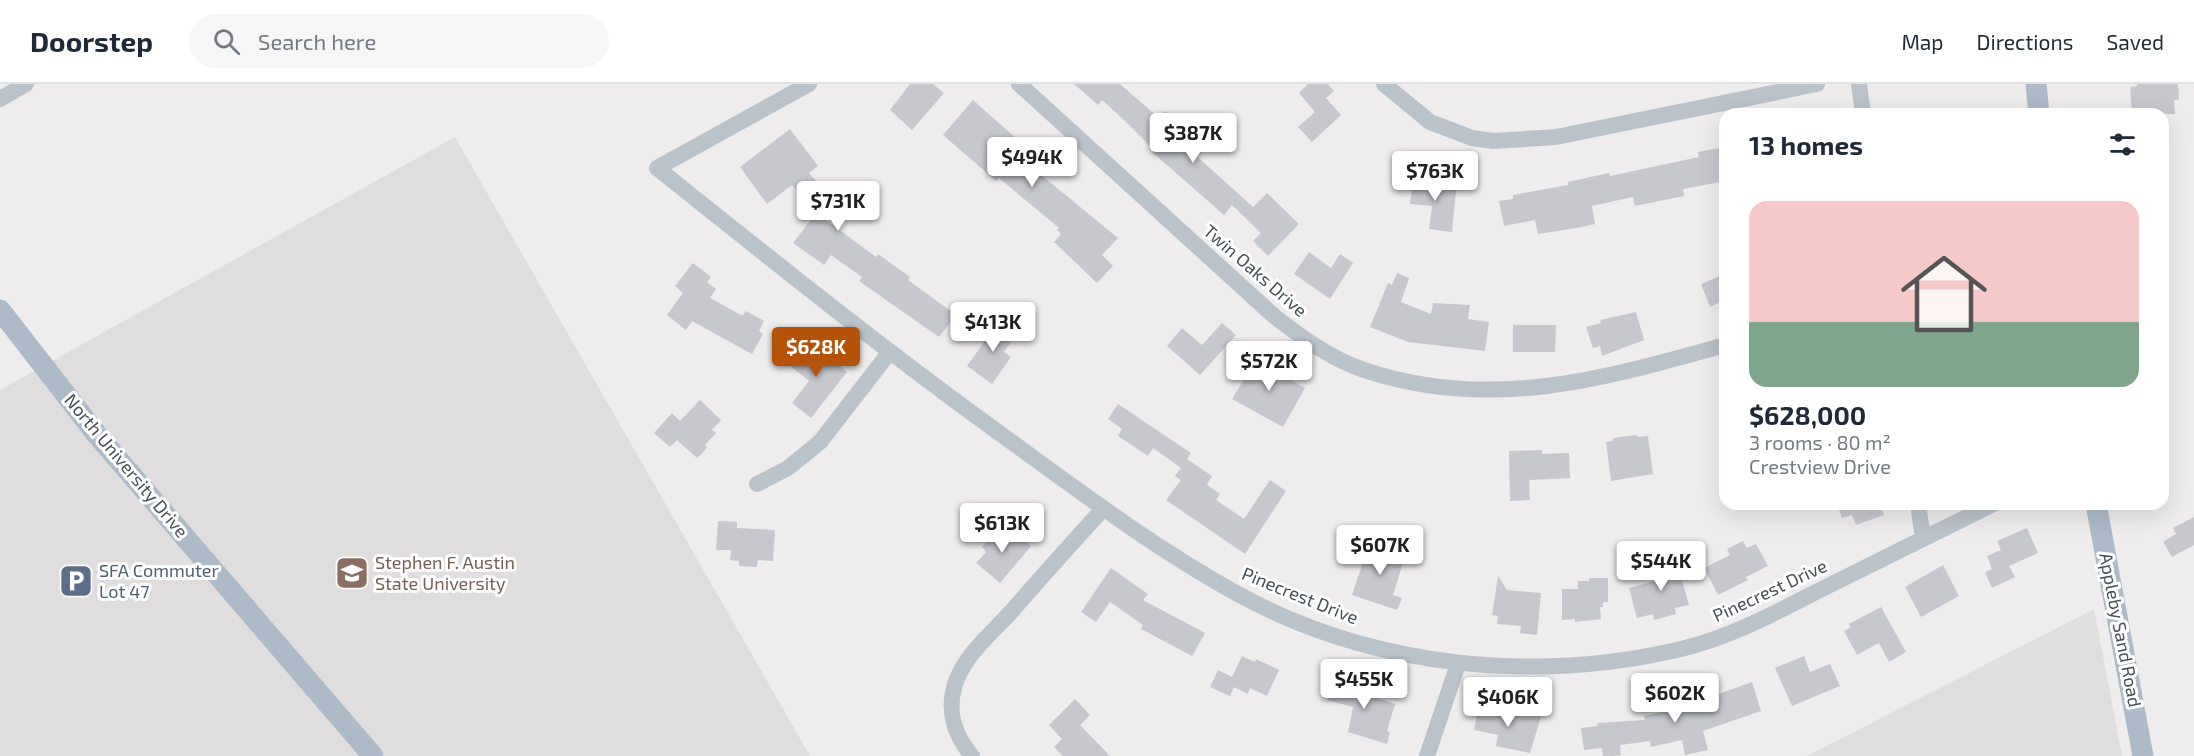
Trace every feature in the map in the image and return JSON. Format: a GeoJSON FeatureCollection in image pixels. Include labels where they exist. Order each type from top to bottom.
{"type":"FeatureCollection","features":[{"type":"Feature","properties":{"kind":"main road"},"geometry":{"type":"LineString","coordinates":[[2036,84],[2038,108]]}},
{"type":"Feature","properties":{"kind":"main road","name":"North University Drive"},"geometry":{"type":"LineString","coordinates":[[0,310],[98,436],[373,756]]}},
{"type":"Feature","properties":{"kind":"main road","name":"Appleby Sand Road"},"geometry":{"type":"LineString","coordinates":[[2097,510],[2143,756]]}},
{"type":"Feature","properties":{"kind":"street"},"geometry":{"type":"LineString","coordinates":[[0,99],[26,84]]}},
{"type":"Feature","properties":{"kind":"street","name":"Pinecrest Drive"},"geometry":{"type":"LineString","coordinates":[[809,84],[657,168],[889,353],[1102,509],[1196,569],[1239,594],[1279,613],[1375,647],[1458,664],[1574,665],[1626,659],[1683,648],[1763,619],[1981,510]]}},
{"type":"Feature","properties":{"kind":"street","name":"Twin Oaks Drive"},"geometry":{"type":"LineString","coordinates":[[1019,84],[1274,316],[1320,348],[1363,369],[1446,386],[1480,389],[1545,388],[1614,376],[1719,347]]}},
{"type":"Feature","properties":{"kind":"street"},"geometry":{"type":"LineString","coordinates":[[1384,84],[1430,122],[1452,132],[1482,140],[1520,141],[1556,137],[1817,84]]}},
{"type":"Feature","properties":{"kind":"street"},"geometry":{"type":"LineString","coordinates":[[1859,84],[1862,108]]}},
{"type":"Feature","properties":{"kind":"street"},"geometry":{"type":"LineString","coordinates":[[757,484],[788,468],[820,442],[889,353]]}},
{"type":"Feature","properties":{"kind":"street"},"geometry":{"type":"LineString","coordinates":[[972,756],[963,744],[952,716],[954,687],[960,674],[980,646],[1102,509]]}},
{"type":"Feature","properties":{"kind":"street"},"geometry":{"type":"LineString","coordinates":[[1919,510],[1923,538]]}},
{"type":"Feature","properties":{"kind":"street"},"geometry":{"type":"LineString","coordinates":[[1427,756],[1458,664]]}},
{"type":"Feature","properties":{"kind":"shaded area","name":"Stephen F. Austin State University"},"geometry":{"type":"Polygon","coordinates":[[[455,137],[810,756],[0,756],[0,390],[455,137]]]}},
{"type":"Feature","properties":{"kind":"shaded area"},"geometry":{"type":"Polygon","coordinates":[[[2094,609],[2122,756],[1807,756],[2094,609]]]}},
{"type":"Feature","properties":{"kind":"building"},"geometry":{"type":"Polygon","coordinates":[[[910,84],[933,84],[944,93],[912,130],[890,110],[910,84]]]}},
{"type":"Feature","properties":{"kind":"building"},"geometry":{"type":"Polygon","coordinates":[[[1074,84],[1120,84],[1159,118],[1165,111],[1178,122],[1183,116],[1196,127],[1181,142],[1253,207],[1267,193],[1299,224],[1268,256],[1253,241],[1261,233],[1232,205],[1224,215],[1152,152],[1154,150],[1102,100],[1098,105],[1074,84]]]}},
{"type":"Feature","properties":{"kind":"building"},"geometry":{"type":"Polygon","coordinates":[[[1308,84],[1328,84],[1334,91],[1326,98],[1341,115],[1312,142],[1298,127],[1315,112],[1299,93],[1308,84]]]}},
{"type":"Feature","properties":{"kind":"building"},"geometry":{"type":"Polygon","coordinates":[[[2137,84],[2178,84],[2179,100],[2174,100],[2175,114],[2169,114],[2169,108],[2132,108],[2130,87],[2137,86],[2137,84]]]}},
{"type":"Feature","properties":{"kind":"building"},"geometry":{"type":"Polygon","coordinates":[[[973,100],[1026,147],[1018,156],[1118,238],[1102,255],[1113,266],[1097,283],[1054,242],[1061,234],[1057,230],[1059,228],[999,178],[996,181],[943,135],[973,100]]]}},
{"type":"Feature","properties":{"kind":"building"},"geometry":{"type":"Polygon","coordinates":[[[790,129],[818,166],[809,173],[834,201],[818,214],[876,257],[878,254],[910,277],[908,280],[956,315],[939,337],[859,281],[862,277],[831,255],[824,265],[793,243],[817,212],[792,185],[767,204],[740,167],[790,129]]]}},
{"type":"Feature","properties":{"kind":"building"},"geometry":{"type":"Polygon","coordinates":[[[1719,148],[1719,182],[1683,189],[1684,196],[1635,206],[1633,197],[1592,206],[1595,224],[1577,228],[1538,234],[1535,220],[1504,226],[1499,201],[1513,199],[1513,195],[1568,185],[1568,182],[1609,173],[1610,176],[1699,157],[1698,152],[1719,148]]]}},
{"type":"Feature","properties":{"kind":"building"},"geometry":{"type":"Polygon","coordinates":[[[1413,178],[1446,181],[1445,189],[1456,190],[1452,232],[1429,229],[1432,206],[1410,204],[1413,178]]]}},
{"type":"Feature","properties":{"kind":"building"},"geometry":{"type":"Polygon","coordinates":[[[1309,252],[1331,268],[1340,254],[1353,263],[1330,299],[1294,274],[1309,252]]]}},
{"type":"Feature","properties":{"kind":"building"},"geometry":{"type":"Polygon","coordinates":[[[693,263],[711,277],[707,282],[716,289],[710,298],[739,314],[743,315],[746,311],[764,321],[759,331],[763,334],[752,354],[692,321],[686,330],[667,315],[683,293],[675,286],[693,263]]]}},
{"type":"Feature","properties":{"kind":"building"},"geometry":{"type":"Polygon","coordinates":[[[1397,273],[1409,278],[1401,302],[1431,314],[1433,303],[1470,305],[1468,319],[1489,322],[1485,351],[1408,342],[1370,327],[1388,283],[1392,285],[1397,273]]]}},
{"type":"Feature","properties":{"kind":"building"},"geometry":{"type":"Polygon","coordinates":[[[1719,276],[1719,303],[1710,307],[1701,284],[1719,276]]]}},
{"type":"Feature","properties":{"kind":"building"},"geometry":{"type":"Polygon","coordinates":[[[1636,312],[1644,340],[1602,356],[1600,346],[1593,348],[1586,327],[1601,323],[1600,320],[1636,312]]]}},
{"type":"Feature","properties":{"kind":"building"},"geometry":{"type":"Polygon","coordinates":[[[999,321],[1017,333],[1004,352],[1011,357],[992,384],[967,366],[999,321]]]}},
{"type":"Feature","properties":{"kind":"building"},"geometry":{"type":"Polygon","coordinates":[[[1222,323],[1236,335],[1200,375],[1167,346],[1182,328],[1202,345],[1222,323]]]}},
{"type":"Feature","properties":{"kind":"building"},"geometry":{"type":"Polygon","coordinates":[[[1513,325],[1556,325],[1555,352],[1513,352],[1513,325]]]}},
{"type":"Feature","properties":{"kind":"building"},"geometry":{"type":"Polygon","coordinates":[[[808,341],[847,372],[811,418],[792,403],[809,381],[789,365],[808,341]]]}},
{"type":"Feature","properties":{"kind":"building"},"geometry":{"type":"Polygon","coordinates":[[[1256,360],[1267,366],[1269,362],[1291,374],[1289,379],[1305,388],[1283,427],[1232,399],[1256,360]]]}},
{"type":"Feature","properties":{"kind":"building"},"geometry":{"type":"Polygon","coordinates":[[[700,400],[721,420],[712,430],[716,433],[705,445],[707,448],[697,458],[677,440],[670,447],[654,433],[672,413],[680,421],[700,400]]]}},
{"type":"Feature","properties":{"kind":"building"},"geometry":{"type":"Polygon","coordinates":[[[1118,404],[1191,453],[1181,468],[1153,448],[1148,456],[1118,436],[1122,429],[1108,419],[1118,404]]]}},
{"type":"Feature","properties":{"kind":"building"},"geometry":{"type":"Polygon","coordinates":[[[1637,435],[1638,437],[1648,436],[1653,474],[1611,481],[1606,442],[1613,441],[1613,438],[1637,435]]]}},
{"type":"Feature","properties":{"kind":"building"},"geometry":{"type":"Polygon","coordinates":[[[1542,450],[1542,454],[1569,453],[1570,478],[1529,480],[1530,500],[1510,501],[1509,451],[1542,450]]]}},
{"type":"Feature","properties":{"kind":"building"},"geometry":{"type":"Polygon","coordinates":[[[1187,459],[1212,476],[1207,485],[1220,494],[1216,500],[1244,519],[1270,480],[1286,491],[1245,554],[1166,500],[1181,480],[1175,476],[1187,459]]]}},
{"type":"Feature","properties":{"kind":"building"},"geometry":{"type":"Polygon","coordinates":[[[1839,510],[1882,510],[1884,515],[1856,525],[1852,515],[1842,518],[1839,510]]]}},
{"type":"Feature","properties":{"kind":"building"},"geometry":{"type":"Polygon","coordinates":[[[2194,517],[2194,545],[2172,557],[2163,542],[2176,534],[2173,528],[2194,517]]]}},
{"type":"Feature","properties":{"kind":"building"},"geometry":{"type":"Polygon","coordinates":[[[718,521],[737,522],[737,528],[775,530],[773,561],[758,560],[757,567],[739,566],[739,561],[730,560],[731,550],[716,550],[718,521]]]}},
{"type":"Feature","properties":{"kind":"building"},"geometry":{"type":"Polygon","coordinates":[[[2027,528],[2038,553],[2009,566],[2015,577],[1992,588],[1985,572],[1992,569],[1987,556],[2001,550],[1997,541],[2027,528]]]}},
{"type":"Feature","properties":{"kind":"building"},"geometry":{"type":"Polygon","coordinates":[[[1004,529],[1012,533],[1013,531],[1031,546],[1000,583],[976,563],[986,552],[982,547],[994,532],[1000,534],[1004,529]]]}},
{"type":"Feature","properties":{"kind":"building"},"geometry":{"type":"Polygon","coordinates":[[[1370,541],[1406,553],[1393,595],[1402,598],[1397,610],[1352,595],[1370,541]]]}},
{"type":"Feature","properties":{"kind":"building"},"geometry":{"type":"Polygon","coordinates":[[[1743,541],[1747,548],[1756,544],[1768,566],[1746,577],[1748,580],[1718,595],[1704,568],[1730,555],[1727,549],[1743,541]]]}},
{"type":"Feature","properties":{"kind":"building"},"geometry":{"type":"Polygon","coordinates":[[[1675,555],[1689,605],[1675,608],[1676,614],[1654,620],[1653,614],[1637,618],[1629,588],[1659,580],[1654,561],[1675,555]]]}},
{"type":"Feature","properties":{"kind":"building"},"geometry":{"type":"Polygon","coordinates":[[[1943,565],[1959,596],[1921,617],[1905,587],[1943,565]]]}},
{"type":"Feature","properties":{"kind":"building"},"geometry":{"type":"Polygon","coordinates":[[[1111,568],[1148,594],[1143,600],[1205,633],[1192,656],[1141,629],[1143,625],[1110,602],[1096,622],[1081,612],[1111,568]]]}},
{"type":"Feature","properties":{"kind":"building"},"geometry":{"type":"Polygon","coordinates":[[[1498,576],[1507,590],[1541,593],[1537,635],[1520,633],[1521,626],[1497,624],[1498,616],[1492,615],[1498,576]]]}},
{"type":"Feature","properties":{"kind":"building"},"geometry":{"type":"Polygon","coordinates":[[[1589,578],[1608,578],[1608,602],[1603,602],[1603,607],[1600,607],[1601,619],[1575,622],[1575,619],[1562,620],[1562,589],[1578,589],[1578,581],[1589,581],[1589,578]]]}},
{"type":"Feature","properties":{"kind":"building"},"geometry":{"type":"Polygon","coordinates":[[[1881,607],[1906,652],[1889,662],[1879,643],[1857,655],[1844,631],[1851,627],[1849,624],[1881,607]]]}},
{"type":"Feature","properties":{"kind":"building"},"geometry":{"type":"Polygon","coordinates":[[[1242,656],[1255,662],[1256,659],[1279,670],[1267,696],[1250,688],[1248,694],[1234,687],[1230,696],[1210,687],[1218,670],[1232,677],[1242,656]]]}},
{"type":"Feature","properties":{"kind":"building"},"geometry":{"type":"Polygon","coordinates":[[[1804,656],[1810,672],[1830,664],[1840,686],[1792,706],[1775,668],[1804,656]]]}},
{"type":"Feature","properties":{"kind":"building"},"geometry":{"type":"Polygon","coordinates":[[[1332,680],[1379,691],[1377,698],[1395,704],[1387,731],[1390,732],[1387,744],[1348,732],[1353,707],[1327,700],[1332,680]]]}},
{"type":"Feature","properties":{"kind":"building"},"geometry":{"type":"Polygon","coordinates":[[[1752,682],[1761,711],[1703,731],[1708,750],[1685,755],[1682,740],[1651,747],[1650,741],[1620,745],[1621,755],[1613,756],[1603,756],[1602,748],[1584,750],[1581,728],[1598,726],[1597,723],[1645,720],[1644,716],[1714,700],[1713,696],[1752,682]]]}},
{"type":"Feature","properties":{"kind":"building"},"geometry":{"type":"Polygon","coordinates":[[[1075,699],[1090,715],[1080,725],[1110,756],[1063,756],[1054,747],[1062,739],[1049,725],[1075,699]]]}},
{"type":"Feature","properties":{"kind":"building"},"geometry":{"type":"Polygon","coordinates":[[[1479,705],[1541,717],[1530,753],[1496,746],[1498,735],[1474,730],[1479,705]]]}},
{"type":"Feature","properties":{"kind":"place","name":"Stephen F. Austin State University"},"geometry":{"type":"Point","coordinates":[352,573]}},
{"type":"Feature","properties":{"kind":"place","name":"SFA Commuter Lot 47"},"geometry":{"type":"Point","coordinates":[76,581]}}]}
